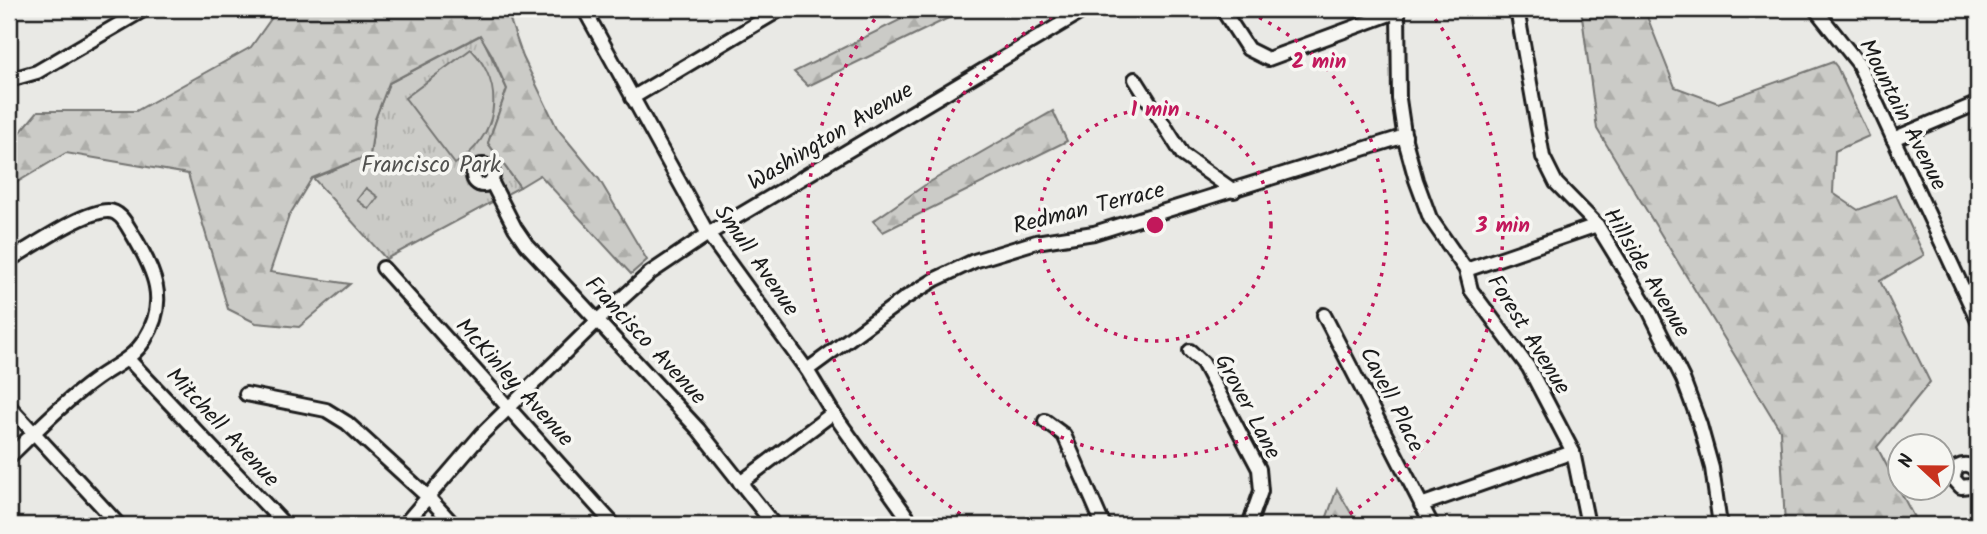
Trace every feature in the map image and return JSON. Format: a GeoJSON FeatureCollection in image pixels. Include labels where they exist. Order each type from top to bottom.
{"type":"FeatureCollection","features":[{"type":"Feature","properties":{"kind":"street","name":"Smull Avenue"},"geometry":{"type":"LineString","coordinates":[[584,9],[708,234],[807,370],[833,413],[913,525]]}},
{"type":"Feature","properties":{"kind":"street"},"geometry":{"type":"LineString","coordinates":[[632,98],[781,9]]}},
{"type":"Feature","properties":{"kind":"street","name":"Washington Avenue"},"geometry":{"type":"LineString","coordinates":[[404,525],[482,434],[650,273],[708,234],[1086,9]]}},
{"type":"Feature","properties":{"kind":"street"},"geometry":{"type":"LineString","coordinates":[[1222,9],[1248,49],[1268,59],[1398,10]]}},
{"type":"Feature","properties":{"kind":"street","name":"Hillside Avenue"},"geometry":{"type":"LineString","coordinates":[[1517,9],[1544,157],[1556,183],[1597,225],[1649,310],[1683,379],[1712,468],[1720,525]]}},
{"type":"Feature","properties":{"kind":"street","name":"Mountain Avenue"},"geometry":{"type":"LineString","coordinates":[[1815,9],[1858,63],[1978,321]]}},
{"type":"Feature","properties":{"kind":"street"},"geometry":{"type":"LineString","coordinates":[[9,80],[37,72],[138,10]]}},
{"type":"Feature","properties":{"kind":"street","name":"Forest Avenue"},"geometry":{"type":"LineString","coordinates":[[1398,10],[1399,99],[1416,180],[1430,218],[1466,270],[1471,290],[1530,368],[1573,452],[1588,525]]}},
{"type":"Feature","properties":{"kind":"street"},"geometry":{"type":"LineString","coordinates":[[1135,79],[1183,155],[1234,191]]}},
{"type":"Feature","properties":{"kind":"street"},"geometry":{"type":"LineString","coordinates":[[1893,139],[1978,103]]}},
{"type":"Feature","properties":{"kind":"street","name":"Redman Terrace"},"geometry":{"type":"LineString","coordinates":[[807,370],[905,298],[974,261],[1036,242],[1094,233],[1405,136]]}},
{"type":"Feature","properties":{"kind":"street","name":"Francisco Avenue"},"geometry":{"type":"LineString","coordinates":[[491,181],[515,228],[526,243],[698,429],[774,525]]}},
{"type":"Feature","properties":{"kind":"street"},"geometry":{"type":"LineString","coordinates":[[9,260],[84,217],[107,210],[123,218],[149,262],[157,295],[151,327],[143,342],[128,359],[96,378],[9,457]]}},
{"type":"Feature","properties":{"kind":"street"},"geometry":{"type":"LineString","coordinates":[[1466,270],[1597,225]]}},
{"type":"Feature","properties":{"kind":"street","name":"McKinley Avenue"},"geometry":{"type":"LineString","coordinates":[[383,268],[614,525]]}},
{"type":"Feature","properties":{"kind":"street","name":"Cavell Place"},"geometry":{"type":"LineString","coordinates":[[1324,315],[1432,525]]}},
{"type":"Feature","properties":{"kind":"street","name":"Grover Lane"},"geometry":{"type":"LineString","coordinates":[[1190,351],[1203,363],[1259,469],[1261,491],[1249,525]]}},
{"type":"Feature","properties":{"kind":"street","name":"Mitchell Avenue"},"geometry":{"type":"LineString","coordinates":[[128,359],[285,525]]}},
{"type":"Feature","properties":{"kind":"street"},"geometry":{"type":"LineString","coordinates":[[246,394],[326,410],[347,423],[428,497],[454,525]]}},
{"type":"Feature","properties":{"kind":"street"},"geometry":{"type":"LineString","coordinates":[[9,406],[119,525]]}},
{"type":"Feature","properties":{"kind":"street"},"geometry":{"type":"LineString","coordinates":[[740,483],[833,413]]}},
{"type":"Feature","properties":{"kind":"street"},"geometry":{"type":"LineString","coordinates":[[1045,421],[1064,435],[1105,525]]}},
{"type":"Feature","properties":{"kind":"street"},"geometry":{"type":"LineString","coordinates":[[1421,505],[1573,452]]}},
{"type":"Feature","properties":{"kind":"street"},"geometry":{"type":"LineString","coordinates":[[1978,474],[1972,467],[1965,465],[1957,467],[1953,478],[1961,487],[1978,485]]}},
{"type":"Feature","properties":{"kind":"green space"},"geometry":{"type":"Polygon","coordinates":[[[278,9],[493,9],[510,20],[523,57],[557,128],[599,179],[647,260],[631,274],[540,175],[520,187],[488,143],[507,89],[480,35],[389,83],[375,119],[370,155],[312,178],[289,216],[270,272],[350,284],[299,327],[256,323],[228,309],[188,174],[66,153],[9,187],[9,146],[38,111],[136,111],[251,47],[278,9]]]}},
{"type":"Feature","properties":{"kind":"green space"},"geometry":{"type":"Polygon","coordinates":[[[915,9],[967,9],[808,86],[794,72],[908,16],[915,9]]]}},
{"type":"Feature","properties":{"kind":"green space"},"geometry":{"type":"Polygon","coordinates":[[[1581,9],[1644,9],[1675,87],[1718,103],[1833,62],[1869,136],[1835,151],[1833,193],[1858,210],[1896,195],[1924,255],[1880,281],[1930,382],[1888,433],[1885,433],[1877,447],[1885,462],[1885,503],[1906,503],[1918,525],[1785,525],[1780,430],[1597,129],[1581,9]]]}},
{"type":"Feature","properties":{"kind":"green space","name":"Francisco Park"},"geometry":{"type":"Polygon","coordinates":[[[481,35],[507,89],[488,143],[520,187],[386,259],[313,178],[370,155],[375,119],[389,83],[481,35]]]}},
{"type":"Feature","properties":{"kind":"green space"},"geometry":{"type":"Polygon","coordinates":[[[471,49],[490,79],[493,111],[481,140],[455,164],[405,98],[471,49]]]}},
{"type":"Feature","properties":{"kind":"green space"},"geometry":{"type":"Polygon","coordinates":[[[1053,111],[1067,141],[883,232],[873,221],[928,183],[1053,111]]]}},
{"type":"Feature","properties":{"kind":"green space"},"geometry":{"type":"Polygon","coordinates":[[[366,188],[378,197],[369,209],[357,200],[366,188]]]}},
{"type":"Feature","properties":{"kind":"green space"},"geometry":{"type":"Polygon","coordinates":[[[1337,489],[1358,525],[1324,525],[1337,489]]]}}]}
